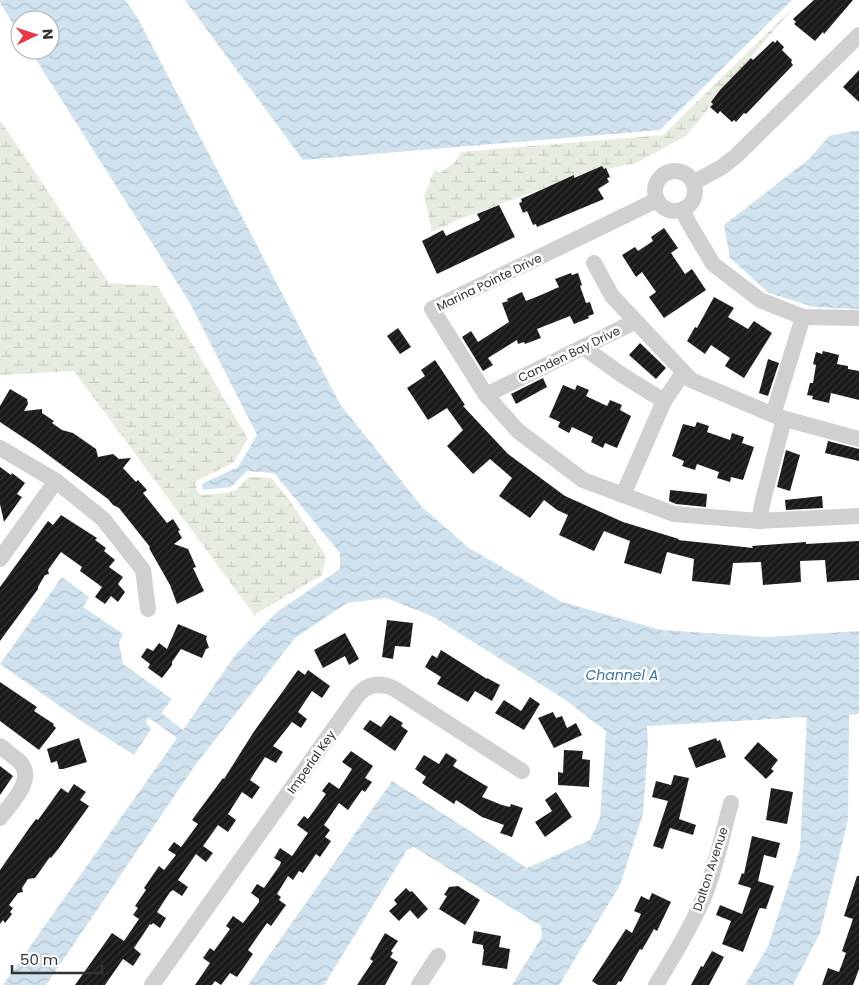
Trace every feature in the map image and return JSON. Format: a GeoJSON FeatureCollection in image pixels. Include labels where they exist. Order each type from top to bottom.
{"type":"FeatureCollection","features":[{"type":"Feature","properties":{"kind":"street"},"geometry":{"type":"LineString","coordinates":[[693,183],[722,167],[736,156],[859,35]]}},
{"type":"Feature","properties":{"kind":"street"},"geometry":{"type":"LineString","coordinates":[[680,171],[686,174],[693,183],[694,197],[691,203],[683,209],[667,210],[657,200],[655,188],[657,182],[666,172],[680,171]]}},
{"type":"Feature","properties":{"kind":"street","name":"Marina Pointe Drive"},"geometry":{"type":"LineString","coordinates":[[657,200],[432,309],[486,395],[518,431],[583,480],[674,514],[759,520],[859,516]]}},
{"type":"Feature","properties":{"kind":"street"},"geometry":{"type":"LineString","coordinates":[[683,209],[687,220],[713,264],[760,300],[803,316],[859,318]]}},
{"type":"Feature","properties":{"kind":"street"},"geometry":{"type":"LineString","coordinates":[[594,263],[612,296],[634,322]]}},
{"type":"Feature","properties":{"kind":"street"},"geometry":{"type":"LineString","coordinates":[[759,520],[779,417],[803,316]]}},
{"type":"Feature","properties":{"kind":"street","name":"Camden Bay Drive"},"geometry":{"type":"LineString","coordinates":[[486,395],[634,322],[691,380],[779,417],[859,439]]}},
{"type":"Feature","properties":{"kind":"street"},"geometry":{"type":"LineString","coordinates":[[583,347],[622,375],[664,401]]}},
{"type":"Feature","properties":{"kind":"street"},"geometry":{"type":"LineString","coordinates":[[623,495],[664,401],[683,373]]}},
{"type":"Feature","properties":{"kind":"street"},"geometry":{"type":"LineString","coordinates":[[0,448],[56,481],[103,519],[143,570],[148,610]]}},
{"type":"Feature","properties":{"kind":"street"},"geometry":{"type":"LineString","coordinates":[[0,559],[56,481]]}},
{"type":"Feature","properties":{"kind":"street","name":"Imperial Key"},"geometry":{"type":"LineString","coordinates":[[152,985],[357,696],[366,688],[376,684],[394,688],[522,771]]}},
{"type":"Feature","properties":{"kind":"street"},"geometry":{"type":"LineString","coordinates":[[0,746],[20,762],[26,773],[23,787],[0,818]]}},
{"type":"Feature","properties":{"kind":"street","name":"Dalton Avenue"},"geometry":{"type":"LineString","coordinates":[[656,985],[680,946],[701,902],[731,803]]}},
{"type":"Feature","properties":{"kind":"street"},"geometry":{"type":"LineString","coordinates":[[419,985],[438,956]]}},
{"type":"Feature","properties":{"kind":"green space"},"geometry":{"type":"Polygon","coordinates":[[[796,5],[686,136],[636,163],[579,175],[460,219],[432,232],[424,195],[435,170],[440,173],[455,162],[461,152],[663,135],[796,5]]]}},
{"type":"Feature","properties":{"kind":"green space"},"geometry":{"type":"Polygon","coordinates":[[[0,120],[109,283],[158,286],[248,439],[233,463],[198,480],[196,483],[197,492],[203,495],[232,492],[249,477],[271,478],[290,501],[326,556],[322,575],[257,613],[255,616],[74,371],[0,375],[0,120]]]}},
{"type":"Feature","properties":{"kind":"water","name":"Channel A"},"geometry":{"type":"Polygon","coordinates":[[[0,0],[125,0],[137,17],[340,404],[422,507],[469,548],[562,602],[661,630],[767,637],[859,631],[859,714],[849,715],[848,820],[820,933],[793,985],[745,985],[768,946],[800,849],[807,717],[647,726],[648,745],[643,814],[620,885],[559,985],[512,985],[542,937],[541,926],[414,847],[407,850],[324,985],[248,985],[392,781],[527,868],[590,840],[600,818],[606,731],[564,699],[432,616],[386,598],[347,603],[295,638],[196,764],[46,985],[3,985],[177,738],[148,717],[146,722],[151,729],[134,755],[75,717],[0,664],[62,577],[89,597],[83,607],[123,634],[119,643],[123,664],[172,699],[161,713],[183,730],[236,654],[277,612],[340,569],[340,553],[274,473],[247,471],[231,487],[203,490],[202,484],[238,467],[257,435],[190,303],[36,60],[60,60],[60,10],[10,10],[10,18],[0,0]]]}},
{"type":"Feature","properties":{"kind":"water"},"geometry":{"type":"Polygon","coordinates":[[[185,0],[792,0],[660,130],[303,160],[185,0]]]}},
{"type":"Feature","properties":{"kind":"water"},"geometry":{"type":"Polygon","coordinates":[[[859,131],[859,309],[814,307],[769,293],[730,258],[724,225],[809,159],[829,136],[859,131]]]}},
{"type":"Feature","properties":{"kind":"building"},"geometry":{"type":"Polygon","coordinates":[[[814,0],[853,0],[824,34],[823,32],[815,41],[794,24],[796,22],[793,19],[814,0]]]}},
{"type":"Feature","properties":{"kind":"building"},"geometry":{"type":"Polygon","coordinates":[[[777,40],[784,47],[782,50],[792,60],[793,65],[746,114],[744,113],[736,122],[734,120],[732,122],[720,111],[718,114],[710,107],[713,104],[711,102],[720,90],[751,58],[753,60],[773,41],[775,43],[777,40]]]}},
{"type":"Feature","properties":{"kind":"building"},"geometry":{"type":"Polygon","coordinates":[[[859,70],[859,102],[843,87],[859,70]]]}},
{"type":"Feature","properties":{"kind":"building"},"geometry":{"type":"Polygon","coordinates":[[[602,166],[604,169],[606,168],[610,177],[607,178],[609,182],[598,189],[604,199],[537,227],[536,224],[533,225],[527,211],[523,213],[519,203],[522,202],[521,199],[574,175],[574,178],[602,166]]]}},
{"type":"Feature","properties":{"kind":"building"},"geometry":{"type":"Polygon","coordinates":[[[499,205],[515,237],[437,274],[422,241],[443,230],[446,236],[480,220],[477,214],[499,205]]]}},
{"type":"Feature","properties":{"kind":"building"},"geometry":{"type":"Polygon","coordinates":[[[664,228],[678,248],[671,253],[685,274],[692,269],[706,290],[664,318],[649,297],[656,292],[642,272],[636,277],[622,255],[635,247],[638,251],[653,241],[651,237],[664,228]]]}},
{"type":"Feature","properties":{"kind":"building"},"geometry":{"type":"Polygon","coordinates":[[[571,273],[572,275],[578,273],[586,303],[590,302],[594,314],[574,324],[570,316],[537,329],[541,338],[525,344],[524,342],[518,344],[517,340],[488,358],[493,365],[483,371],[462,337],[471,331],[478,342],[509,322],[502,303],[508,301],[507,299],[522,292],[526,301],[541,295],[559,287],[555,279],[571,273]]]}},
{"type":"Feature","properties":{"kind":"building"},"geometry":{"type":"Polygon","coordinates":[[[714,297],[734,308],[728,317],[748,329],[754,321],[772,333],[744,378],[725,366],[730,358],[711,345],[705,354],[687,341],[695,327],[697,328],[714,297]]]}},
{"type":"Feature","properties":{"kind":"building"},"geometry":{"type":"Polygon","coordinates":[[[398,328],[411,347],[400,354],[387,336],[398,328]]]}},
{"type":"Feature","properties":{"kind":"building"},"geometry":{"type":"Polygon","coordinates":[[[640,343],[666,368],[656,379],[629,355],[640,343]]]}},
{"type":"Feature","properties":{"kind":"building"},"geometry":{"type":"Polygon","coordinates":[[[823,351],[839,355],[837,364],[859,371],[859,400],[831,393],[829,403],[812,399],[813,396],[807,395],[810,383],[813,383],[816,365],[813,364],[816,352],[822,354],[823,351]]]}},
{"type":"Feature","properties":{"kind":"building"},"geometry":{"type":"Polygon","coordinates":[[[768,359],[779,363],[768,396],[759,393],[768,359]]]}},
{"type":"Feature","properties":{"kind":"building"},"geometry":{"type":"Polygon","coordinates":[[[435,360],[465,405],[463,406],[508,454],[565,496],[623,522],[678,540],[753,548],[752,546],[806,542],[806,544],[859,541],[859,580],[827,582],[825,560],[800,561],[801,582],[763,585],[761,562],[733,563],[730,585],[692,581],[694,559],[667,552],[661,574],[624,563],[630,541],[604,531],[594,551],[559,535],[568,515],[557,510],[544,500],[530,518],[499,496],[512,478],[490,459],[473,474],[447,446],[463,430],[447,408],[428,420],[407,388],[425,376],[421,370],[435,360]]]}},
{"type":"Feature","properties":{"kind":"building"},"geometry":{"type":"Polygon","coordinates":[[[543,378],[547,387],[516,404],[511,394],[543,378]]]}},
{"type":"Feature","properties":{"kind":"building"},"geometry":{"type":"Polygon","coordinates":[[[563,385],[575,390],[577,385],[589,390],[586,396],[607,406],[610,400],[622,405],[620,410],[631,416],[617,448],[605,443],[603,448],[591,442],[593,437],[572,427],[569,433],[558,427],[560,422],[549,417],[563,385]]]}},
{"type":"Feature","properties":{"kind":"building"},"geometry":{"type":"Polygon","coordinates":[[[10,389],[27,399],[28,404],[24,411],[42,409],[42,413],[54,421],[52,423],[62,430],[73,433],[96,449],[98,457],[113,454],[119,459],[131,458],[123,468],[136,482],[138,480],[147,490],[143,493],[167,523],[173,519],[180,530],[178,531],[182,538],[174,544],[188,549],[196,567],[193,568],[204,591],[177,604],[170,585],[150,547],[119,508],[36,446],[0,422],[0,406],[10,389]]]}},
{"type":"Feature","properties":{"kind":"building"},"geometry":{"type":"Polygon","coordinates":[[[697,422],[709,426],[707,432],[730,440],[732,433],[744,437],[742,443],[754,447],[743,480],[731,477],[730,482],[717,478],[719,472],[697,464],[695,470],[682,466],[684,461],[672,456],[683,424],[695,427],[697,422]]]}},
{"type":"Feature","properties":{"kind":"building"},"geometry":{"type":"Polygon","coordinates":[[[828,441],[859,449],[859,461],[825,453],[828,441]]]}},
{"type":"Feature","properties":{"kind":"building"},"geometry":{"type":"Polygon","coordinates":[[[786,450],[800,455],[790,491],[777,487],[786,450]]]}},
{"type":"Feature","properties":{"kind":"building"},"geometry":{"type":"Polygon","coordinates":[[[0,467],[25,483],[17,494],[22,497],[4,522],[0,504],[0,467]]]}},
{"type":"Feature","properties":{"kind":"building"},"geometry":{"type":"Polygon","coordinates":[[[670,490],[707,494],[706,507],[676,504],[669,501],[670,490]]]}},
{"type":"Feature","properties":{"kind":"building"},"geometry":{"type":"Polygon","coordinates":[[[822,496],[823,508],[786,510],[785,500],[822,496]]]}},
{"type":"Feature","properties":{"kind":"building"},"geometry":{"type":"Polygon","coordinates":[[[61,515],[97,538],[95,540],[106,548],[104,551],[115,560],[109,567],[123,577],[118,584],[125,592],[118,602],[111,596],[105,604],[95,597],[102,587],[80,571],[82,567],[61,552],[48,570],[49,574],[45,575],[38,589],[0,641],[0,587],[48,521],[53,525],[61,515]]]}},
{"type":"Feature","properties":{"kind":"building"},"geometry":{"type":"Polygon","coordinates":[[[387,620],[413,623],[410,647],[395,646],[393,659],[382,657],[387,620]]]}},
{"type":"Feature","properties":{"kind":"building"},"geometry":{"type":"Polygon","coordinates":[[[178,624],[207,636],[209,648],[206,649],[202,658],[181,649],[162,678],[148,668],[150,664],[141,657],[147,648],[153,651],[159,643],[167,649],[178,624]]]}},
{"type":"Feature","properties":{"kind":"building"},"geometry":{"type":"Polygon","coordinates":[[[345,633],[359,659],[349,665],[345,656],[323,668],[314,650],[345,633]]]}},
{"type":"Feature","properties":{"kind":"building"},"geometry":{"type":"Polygon","coordinates":[[[441,650],[500,685],[492,701],[475,691],[468,702],[437,684],[441,677],[425,667],[432,655],[437,658],[441,650]]]}},
{"type":"Feature","properties":{"kind":"building"},"geometry":{"type":"Polygon","coordinates":[[[298,670],[305,675],[308,670],[330,686],[322,698],[312,691],[298,712],[307,719],[301,728],[292,722],[273,746],[283,752],[276,763],[265,757],[250,780],[260,787],[252,799],[242,792],[228,814],[236,820],[228,832],[218,825],[203,846],[213,853],[206,862],[196,854],[178,880],[188,887],[182,896],[173,890],[170,892],[157,912],[166,918],[160,928],[153,923],[150,924],[134,948],[141,954],[133,966],[123,959],[105,985],[75,985],[112,933],[124,941],[139,919],[133,915],[138,908],[135,906],[146,890],[144,888],[159,866],[164,870],[176,855],[168,850],[174,842],[181,847],[198,824],[192,820],[224,779],[253,733],[298,670]]]}},
{"type":"Feature","properties":{"kind":"building"},"geometry":{"type":"Polygon","coordinates":[[[0,682],[37,707],[34,711],[54,724],[56,728],[39,750],[0,721],[0,682]]]}},
{"type":"Feature","properties":{"kind":"building"},"geometry":{"type":"Polygon","coordinates":[[[530,697],[540,704],[524,730],[495,713],[504,700],[521,711],[530,697]]]}},
{"type":"Feature","properties":{"kind":"building"},"geometry":{"type":"Polygon","coordinates":[[[553,712],[556,718],[562,716],[567,728],[576,723],[582,735],[554,748],[538,718],[553,712]]]}},
{"type":"Feature","properties":{"kind":"building"},"geometry":{"type":"Polygon","coordinates":[[[390,715],[403,723],[401,726],[408,731],[395,751],[363,729],[370,720],[381,727],[390,715]]]}},
{"type":"Feature","properties":{"kind":"building"},"geometry":{"type":"Polygon","coordinates":[[[79,738],[87,762],[63,769],[59,769],[57,761],[51,763],[47,749],[79,738]]]}},
{"type":"Feature","properties":{"kind":"building"},"geometry":{"type":"Polygon","coordinates":[[[716,738],[717,741],[720,740],[726,757],[696,768],[688,748],[716,738]]]}},
{"type":"Feature","properties":{"kind":"building"},"geometry":{"type":"Polygon","coordinates":[[[758,742],[778,760],[771,769],[774,771],[766,779],[744,758],[758,742]]]}},
{"type":"Feature","properties":{"kind":"building"},"geometry":{"type":"Polygon","coordinates":[[[564,750],[583,751],[582,759],[590,760],[589,787],[558,785],[558,772],[563,773],[564,750]]]}},
{"type":"Feature","properties":{"kind":"building"},"geometry":{"type":"Polygon","coordinates":[[[351,751],[373,766],[365,778],[372,782],[365,792],[362,790],[348,810],[339,803],[324,825],[330,830],[325,837],[331,841],[320,857],[316,854],[303,873],[299,871],[293,880],[288,876],[277,894],[281,897],[279,900],[286,905],[271,926],[267,923],[248,950],[253,954],[237,977],[230,973],[221,985],[215,981],[212,985],[195,985],[210,963],[203,958],[210,948],[214,951],[230,929],[226,926],[233,916],[243,923],[259,902],[259,899],[251,893],[257,884],[264,888],[280,865],[281,862],[274,858],[280,848],[292,856],[308,833],[297,825],[304,816],[308,819],[326,794],[322,791],[329,782],[339,789],[352,769],[342,762],[351,751]]]}},
{"type":"Feature","properties":{"kind":"building"},"geometry":{"type":"Polygon","coordinates":[[[446,753],[457,760],[453,766],[488,787],[482,797],[502,805],[510,807],[511,804],[523,808],[512,837],[500,833],[504,825],[482,817],[456,800],[454,804],[422,783],[426,777],[415,769],[424,755],[439,764],[446,753]]]}},
{"type":"Feature","properties":{"kind":"building"},"geometry":{"type":"Polygon","coordinates":[[[0,766],[13,776],[0,795],[0,766]]]}},
{"type":"Feature","properties":{"kind":"building"},"geometry":{"type":"Polygon","coordinates":[[[674,775],[689,778],[679,819],[696,825],[693,835],[670,828],[663,849],[653,846],[668,801],[652,797],[656,781],[671,785],[674,775]]]}},
{"type":"Feature","properties":{"kind":"building"},"geometry":{"type":"Polygon","coordinates":[[[74,784],[86,792],[80,800],[89,806],[35,878],[28,879],[22,888],[23,892],[18,893],[9,905],[13,908],[10,912],[12,914],[5,923],[3,920],[0,924],[0,870],[30,827],[36,819],[38,820],[61,788],[68,793],[74,784]]]}},
{"type":"Feature","properties":{"kind":"building"},"geometry":{"type":"Polygon","coordinates":[[[771,788],[793,792],[787,824],[766,820],[771,788]]]}},
{"type":"Feature","properties":{"kind":"building"},"geometry":{"type":"Polygon","coordinates":[[[556,792],[572,817],[545,837],[535,822],[552,811],[545,800],[556,792]]]}},
{"type":"Feature","properties":{"kind":"building"},"geometry":{"type":"Polygon","coordinates":[[[752,836],[780,843],[776,858],[764,855],[758,881],[774,886],[766,909],[759,909],[743,952],[722,944],[731,921],[716,915],[720,905],[742,914],[751,888],[738,884],[742,873],[744,874],[752,836]]]}},
{"type":"Feature","properties":{"kind":"building"},"geometry":{"type":"Polygon","coordinates":[[[857,876],[859,876],[859,969],[853,985],[822,985],[828,968],[839,972],[846,953],[842,951],[853,919],[844,916],[857,876]]]}},
{"type":"Feature","properties":{"kind":"building"},"geometry":{"type":"Polygon","coordinates":[[[458,886],[480,900],[465,925],[439,909],[447,896],[444,895],[449,887],[458,886]]]}},
{"type":"Feature","properties":{"kind":"building"},"geometry":{"type":"Polygon","coordinates":[[[406,888],[410,892],[412,891],[428,909],[418,919],[410,910],[399,921],[389,911],[397,904],[394,900],[406,888]]]}},
{"type":"Feature","properties":{"kind":"building"},"geometry":{"type":"Polygon","coordinates":[[[652,893],[671,902],[657,931],[654,929],[621,982],[619,981],[616,985],[598,985],[592,981],[626,929],[632,933],[641,914],[634,911],[641,896],[649,900],[652,893]]]}},
{"type":"Feature","properties":{"kind":"building"},"geometry":{"type":"Polygon","coordinates":[[[474,931],[501,936],[499,947],[510,949],[507,969],[482,965],[484,949],[483,945],[472,943],[474,931]]]}},
{"type":"Feature","properties":{"kind":"building"},"geometry":{"type":"Polygon","coordinates":[[[385,933],[398,941],[391,951],[393,953],[390,957],[398,962],[385,985],[357,985],[373,961],[370,959],[385,933]]]}},
{"type":"Feature","properties":{"kind":"building"},"geometry":{"type":"Polygon","coordinates":[[[712,951],[724,957],[709,985],[691,985],[701,966],[703,967],[712,951]]]}}]}
